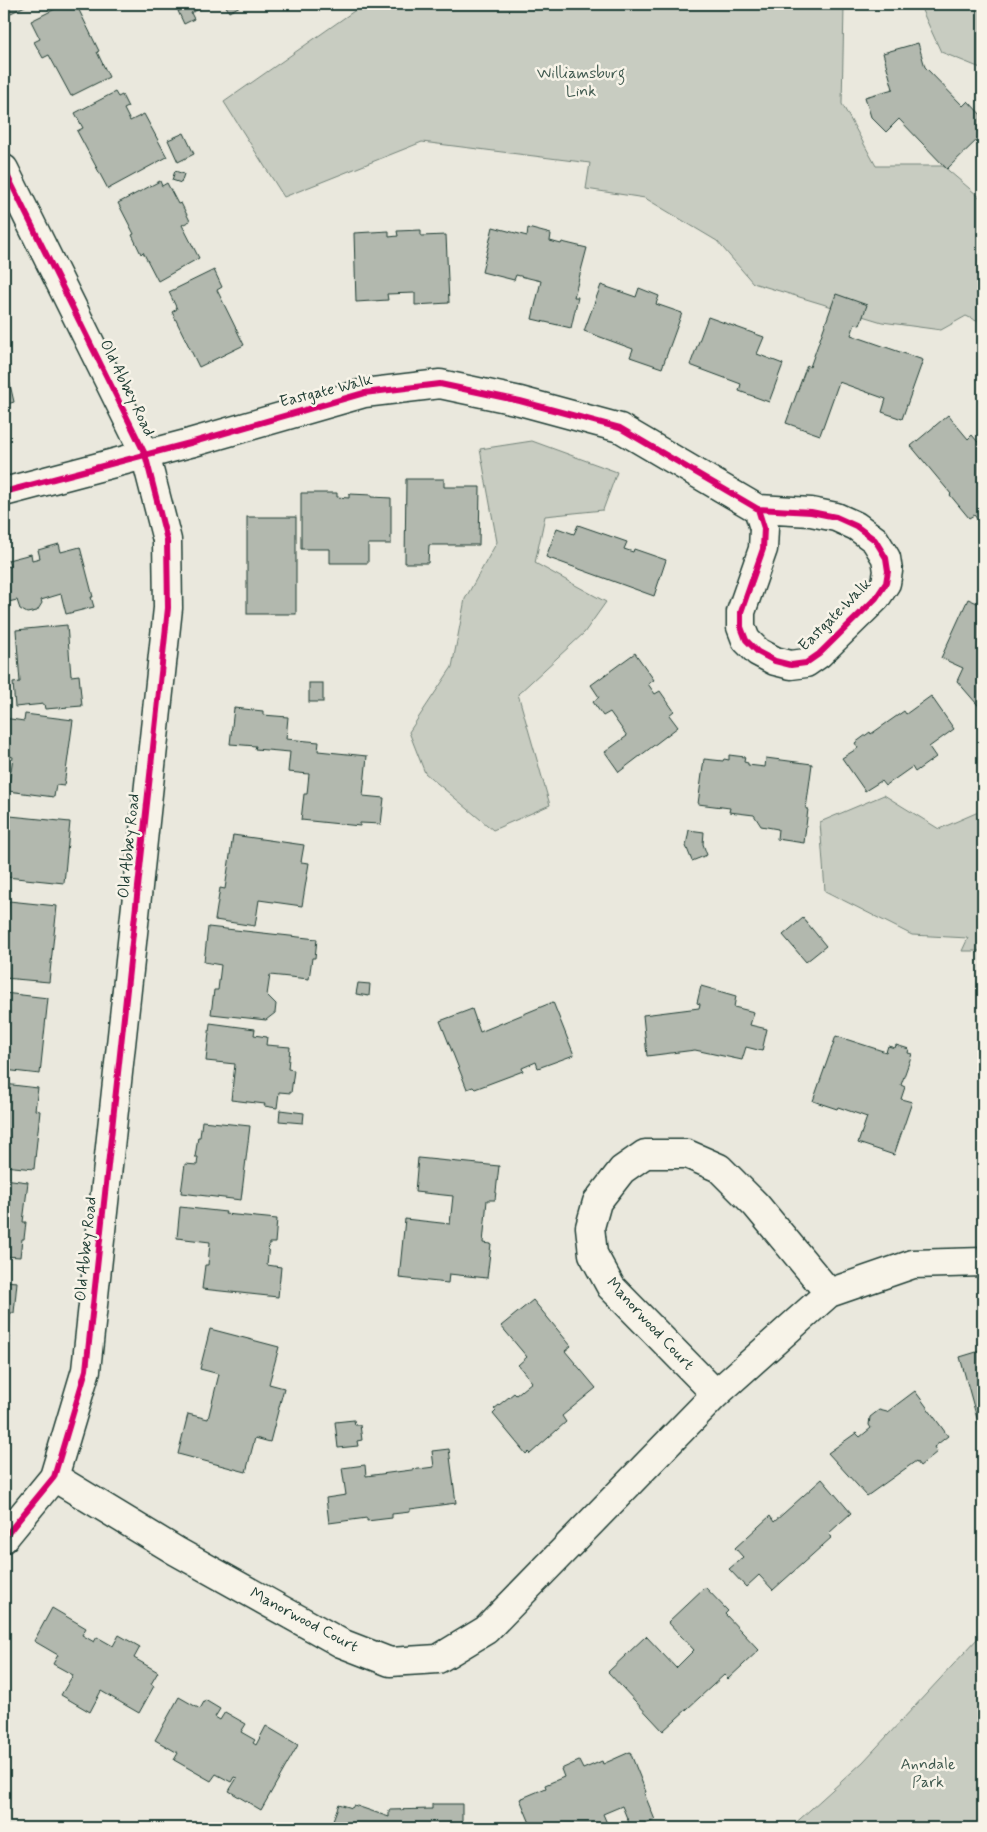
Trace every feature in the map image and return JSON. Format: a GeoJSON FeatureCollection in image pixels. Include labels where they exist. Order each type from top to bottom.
{"type":"FeatureCollection","features":[{"type":"Feature","properties":{"kind":"street","name":"Old Abbey Road"},"geometry":{"type":"LineString","coordinates":[[4,169],[145,454],[168,540],[168,608],[86,1370],[54,1477],[4,1538]]}},
{"type":"Feature","properties":{"kind":"street","name":"Eastgate Walk"},"geometry":{"type":"LineString","coordinates":[[4,492],[190,443],[364,393],[440,384],[520,401],[620,428],[758,509],[811,512],[836,517],[856,526],[875,540],[886,558],[888,571],[886,583],[876,598],[819,654],[806,663],[791,665],[775,661],[758,652],[746,640],[741,627],[741,612],[763,549],[764,528],[758,509]]}},
{"type":"Feature","properties":{"kind":"street","name":"Manorwood Court"},"geometry":{"type":"LineString","coordinates":[[716,1394],[611,1287],[593,1254],[590,1227],[597,1202],[622,1170],[645,1154],[687,1154],[719,1168],[756,1205],[829,1293]]}},
{"type":"Feature","properties":{"kind":"street","name":"Manorwood Court"},"geometry":{"type":"LineString","coordinates":[[54,1477],[176,1551],[341,1643],[390,1662],[438,1658],[486,1630],[716,1394],[829,1293],[913,1264],[983,1262]]}},
{"type":"Feature","properties":{"kind":"green space","name":"Williamsburg Link"},"geometry":{"type":"Polygon","coordinates":[[[364,4],[840,4],[844,7],[842,104],[876,166],[943,166],[983,200],[983,324],[966,316],[941,330],[882,322],[753,283],[717,241],[645,198],[586,189],[590,163],[422,142],[284,197],[224,102],[364,4]]]}},
{"type":"Feature","properties":{"kind":"green space"},"geometry":{"type":"Polygon","coordinates":[[[919,4],[983,4],[983,69],[941,52],[919,4]]]}},
{"type":"Feature","properties":{"kind":"green space"},"geometry":{"type":"Polygon","coordinates":[[[532,441],[617,472],[603,510],[545,516],[535,563],[606,602],[584,633],[518,694],[550,805],[493,830],[425,773],[409,732],[452,667],[465,599],[497,542],[480,449],[532,441]]]}},
{"type":"Feature","properties":{"kind":"green space"},"geometry":{"type":"Polygon","coordinates":[[[884,795],[939,829],[983,810],[983,951],[962,951],[968,938],[912,935],[825,891],[820,822],[884,795]]]}},
{"type":"Feature","properties":{"kind":"green space","name":"Anndale Park"},"geometry":{"type":"Polygon","coordinates":[[[983,1636],[983,1828],[790,1828],[863,1762],[978,1638],[983,1636]]]}},
{"type":"Feature","properties":{"kind":"building"},"geometry":{"type":"Polygon","coordinates":[[[4,4],[29,4],[9,14],[4,4]]]}},
{"type":"Feature","properties":{"kind":"building"},"geometry":{"type":"Polygon","coordinates":[[[65,4],[76,4],[99,51],[97,52],[109,77],[71,96],[49,55],[43,58],[34,42],[40,39],[31,21],[65,4]]]}},
{"type":"Feature","properties":{"kind":"building"},"geometry":{"type":"Polygon","coordinates":[[[184,4],[209,4],[191,13],[194,19],[184,24],[178,11],[186,8],[184,4]]]}},
{"type":"Feature","properties":{"kind":"building"},"geometry":{"type":"Polygon","coordinates":[[[225,4],[244,4],[229,12],[225,4]]]}},
{"type":"Feature","properties":{"kind":"building"},"geometry":{"type":"Polygon","coordinates":[[[918,43],[925,67],[963,106],[968,101],[983,117],[983,136],[947,169],[899,119],[886,132],[871,117],[865,97],[893,89],[883,53],[918,43]]]}},
{"type":"Feature","properties":{"kind":"building"},"geometry":{"type":"Polygon","coordinates":[[[115,92],[118,97],[122,95],[128,107],[124,109],[130,121],[144,114],[167,157],[108,189],[77,131],[83,128],[75,113],[115,92]]]}},
{"type":"Feature","properties":{"kind":"building"},"geometry":{"type":"Polygon","coordinates":[[[184,133],[194,154],[178,162],[168,140],[184,133]]]}},
{"type":"Feature","properties":{"kind":"building"},"geometry":{"type":"Polygon","coordinates":[[[175,171],[184,174],[181,183],[172,180],[175,171]]]}},
{"type":"Feature","properties":{"kind":"building"},"geometry":{"type":"Polygon","coordinates":[[[160,181],[162,186],[167,183],[178,204],[181,203],[190,221],[182,225],[199,258],[158,281],[143,252],[141,254],[132,235],[134,234],[118,203],[160,181]]]}},
{"type":"Feature","properties":{"kind":"building"},"geometry":{"type":"Polygon","coordinates":[[[493,227],[527,236],[528,228],[551,234],[550,241],[587,248],[574,297],[578,297],[571,328],[532,319],[541,281],[516,275],[514,280],[482,272],[493,227]]]}},
{"type":"Feature","properties":{"kind":"building"},"geometry":{"type":"Polygon","coordinates":[[[421,230],[421,236],[446,235],[449,303],[415,305],[415,293],[387,294],[388,300],[356,302],[354,233],[389,231],[389,237],[398,236],[397,231],[421,230]]]}},
{"type":"Feature","properties":{"kind":"building"},"geometry":{"type":"Polygon","coordinates":[[[214,270],[222,287],[217,290],[244,345],[199,367],[172,312],[177,309],[169,292],[214,270]]]}},
{"type":"Feature","properties":{"kind":"building"},"geometry":{"type":"Polygon","coordinates":[[[601,285],[636,297],[639,288],[659,296],[656,304],[682,313],[662,368],[630,357],[633,349],[584,331],[601,285]]]}},
{"type":"Feature","properties":{"kind":"building"},"geometry":{"type":"Polygon","coordinates":[[[836,294],[867,305],[860,325],[855,324],[851,335],[923,360],[902,419],[882,412],[886,399],[839,382],[820,435],[786,423],[807,365],[810,367],[836,294]]]}},
{"type":"Feature","properties":{"kind":"building"},"geometry":{"type":"Polygon","coordinates":[[[708,317],[764,337],[757,354],[783,364],[769,402],[739,391],[741,384],[690,365],[708,317]]]}},
{"type":"Feature","properties":{"kind":"building"},"geometry":{"type":"Polygon","coordinates":[[[4,367],[6,367],[14,402],[4,405],[4,367]]]}},
{"type":"Feature","properties":{"kind":"building"},"geometry":{"type":"Polygon","coordinates":[[[948,415],[968,439],[972,435],[983,448],[983,526],[974,515],[969,518],[911,446],[948,415]]]}},
{"type":"Feature","properties":{"kind":"building"},"geometry":{"type":"Polygon","coordinates":[[[406,479],[444,479],[444,487],[480,487],[479,545],[429,545],[428,563],[405,563],[406,479]]]}},
{"type":"Feature","properties":{"kind":"building"},"geometry":{"type":"Polygon","coordinates":[[[301,493],[337,493],[337,497],[349,498],[349,494],[391,498],[391,544],[368,544],[368,563],[330,563],[330,549],[301,549],[301,493]]]}},
{"type":"Feature","properties":{"kind":"building"},"geometry":{"type":"Polygon","coordinates":[[[247,517],[296,517],[296,614],[247,614],[247,517]]]}},
{"type":"Feature","properties":{"kind":"building"},"geometry":{"type":"Polygon","coordinates":[[[578,525],[627,542],[624,549],[633,552],[634,549],[666,560],[654,596],[546,557],[557,528],[574,534],[578,525]]]}},
{"type":"Feature","properties":{"kind":"building"},"geometry":{"type":"Polygon","coordinates":[[[59,544],[61,552],[80,547],[94,607],[66,614],[61,594],[41,600],[42,603],[37,611],[27,613],[20,609],[17,600],[4,603],[4,567],[10,566],[8,560],[31,554],[32,560],[40,558],[38,550],[59,544]]]}},
{"type":"Feature","properties":{"kind":"building"},"geometry":{"type":"Polygon","coordinates":[[[977,557],[983,557],[983,592],[980,592],[977,557]]]}},
{"type":"Feature","properties":{"kind":"building"},"geometry":{"type":"Polygon","coordinates":[[[968,599],[982,605],[983,602],[983,711],[957,681],[963,668],[941,658],[968,599]]]}},
{"type":"Feature","properties":{"kind":"building"},"geometry":{"type":"Polygon","coordinates":[[[67,625],[71,676],[79,675],[82,706],[45,709],[44,704],[15,707],[13,683],[20,682],[16,630],[67,625]]]}},
{"type":"Feature","properties":{"kind":"building"},"geometry":{"type":"Polygon","coordinates":[[[635,653],[654,680],[648,684],[655,694],[660,691],[674,711],[669,715],[678,727],[619,772],[605,752],[627,736],[610,712],[603,716],[593,702],[599,697],[591,685],[635,653]]]}},
{"type":"Feature","properties":{"kind":"building"},"geometry":{"type":"Polygon","coordinates":[[[309,683],[323,683],[323,702],[309,702],[309,683]]]}},
{"type":"Feature","properties":{"kind":"building"},"geometry":{"type":"Polygon","coordinates":[[[931,696],[954,729],[929,747],[936,757],[915,772],[912,767],[885,786],[881,781],[865,791],[842,758],[858,748],[855,743],[870,732],[871,734],[904,711],[906,714],[931,696]]]}},
{"type":"Feature","properties":{"kind":"building"},"geometry":{"type":"Polygon","coordinates":[[[234,708],[263,711],[263,715],[288,717],[286,739],[319,742],[318,751],[367,756],[363,796],[384,798],[381,824],[360,823],[360,826],[301,820],[309,774],[288,772],[290,752],[255,749],[256,746],[230,744],[234,708]]]}},
{"type":"Feature","properties":{"kind":"building"},"geometry":{"type":"Polygon","coordinates":[[[25,714],[73,720],[64,786],[56,785],[54,797],[8,791],[13,757],[4,755],[4,718],[24,721],[25,714]]]}},
{"type":"Feature","properties":{"kind":"building"},"geometry":{"type":"Polygon","coordinates":[[[729,755],[745,757],[744,762],[748,763],[748,765],[765,767],[766,758],[812,764],[804,843],[777,839],[778,829],[761,826],[754,815],[729,812],[730,808],[698,804],[704,759],[723,761],[724,759],[729,760],[729,755]]]}},
{"type":"Feature","properties":{"kind":"building"},"geometry":{"type":"Polygon","coordinates":[[[10,816],[70,822],[64,883],[6,877],[7,863],[4,862],[4,839],[7,839],[10,816]]]}},
{"type":"Feature","properties":{"kind":"building"},"geometry":{"type":"Polygon","coordinates":[[[689,830],[704,832],[703,844],[707,855],[692,861],[686,846],[689,830]]]}},
{"type":"Feature","properties":{"kind":"building"},"geometry":{"type":"Polygon","coordinates":[[[233,835],[304,845],[301,862],[309,863],[302,906],[259,900],[255,926],[215,920],[220,888],[225,889],[233,835]]]}},
{"type":"Feature","properties":{"kind":"building"},"geometry":{"type":"Polygon","coordinates":[[[9,901],[57,906],[49,982],[4,978],[4,954],[9,901]]]}},
{"type":"Feature","properties":{"kind":"building"},"geometry":{"type":"Polygon","coordinates":[[[803,918],[826,946],[806,962],[783,935],[803,918]]]}},
{"type":"Feature","properties":{"kind":"building"},"geometry":{"type":"Polygon","coordinates":[[[208,927],[317,939],[315,958],[312,958],[309,979],[270,975],[267,995],[276,1004],[275,1013],[266,1020],[211,1014],[214,990],[218,990],[221,965],[204,962],[208,927]]]}},
{"type":"Feature","properties":{"kind":"building"},"geometry":{"type":"Polygon","coordinates":[[[358,983],[370,984],[369,996],[356,994],[358,983]]]}},
{"type":"Feature","properties":{"kind":"building"},"geometry":{"type":"Polygon","coordinates":[[[701,986],[736,996],[734,1007],[754,1012],[750,1025],[767,1029],[762,1051],[746,1047],[742,1060],[695,1050],[647,1056],[643,1015],[699,1008],[700,1004],[697,1003],[701,986]]]}},
{"type":"Feature","properties":{"kind":"building"},"geometry":{"type":"Polygon","coordinates":[[[4,993],[48,998],[40,1074],[4,1070],[4,993]]]}},
{"type":"Feature","properties":{"kind":"building"},"geometry":{"type":"Polygon","coordinates":[[[553,1002],[574,1055],[538,1068],[536,1062],[522,1068],[523,1071],[475,1089],[473,1087],[467,1089],[440,1021],[472,1009],[480,1032],[553,1002]]]}},
{"type":"Feature","properties":{"kind":"building"},"geometry":{"type":"Polygon","coordinates":[[[210,1023],[255,1029],[254,1035],[267,1037],[266,1045],[290,1047],[288,1069],[294,1070],[291,1093],[279,1092],[277,1108],[264,1106],[265,1104],[231,1100],[235,1064],[206,1061],[210,1023]]]}},
{"type":"Feature","properties":{"kind":"building"},"geometry":{"type":"Polygon","coordinates":[[[836,1036],[886,1052],[888,1046],[895,1048],[896,1045],[909,1049],[908,1053],[912,1054],[901,1085],[905,1087],[901,1099],[912,1102],[894,1155],[858,1143],[867,1117],[813,1101],[836,1036]]]}},
{"type":"Feature","properties":{"kind":"building"},"geometry":{"type":"Polygon","coordinates":[[[4,1084],[38,1088],[35,1110],[40,1111],[34,1169],[4,1166],[4,1084]]]}},
{"type":"Feature","properties":{"kind":"building"},"geometry":{"type":"Polygon","coordinates":[[[280,1110],[304,1113],[303,1123],[279,1121],[280,1110]]]}},
{"type":"Feature","properties":{"kind":"building"},"geometry":{"type":"Polygon","coordinates":[[[202,1121],[250,1126],[241,1200],[181,1193],[185,1164],[197,1165],[198,1157],[195,1157],[202,1121]]]}},
{"type":"Feature","properties":{"kind":"building"},"geometry":{"type":"Polygon","coordinates":[[[418,1158],[499,1166],[495,1200],[487,1200],[483,1243],[491,1244],[487,1278],[449,1274],[448,1283],[399,1278],[405,1219],[450,1224],[453,1196],[415,1192],[418,1158]]]}},
{"type":"Feature","properties":{"kind":"building"},"geometry":{"type":"Polygon","coordinates":[[[4,1179],[28,1182],[23,1222],[26,1222],[20,1257],[4,1256],[4,1179]]]}},
{"type":"Feature","properties":{"kind":"building"},"geometry":{"type":"Polygon","coordinates":[[[180,1207],[277,1219],[275,1243],[269,1243],[267,1265],[281,1267],[278,1297],[202,1289],[205,1265],[208,1265],[210,1242],[177,1238],[180,1207]]]}},
{"type":"Feature","properties":{"kind":"building"},"geometry":{"type":"Polygon","coordinates":[[[4,1281],[17,1282],[14,1313],[10,1313],[9,1341],[4,1341],[4,1281]]]}},
{"type":"Feature","properties":{"kind":"building"},"geometry":{"type":"Polygon","coordinates":[[[533,1300],[571,1346],[565,1351],[596,1388],[562,1416],[566,1422],[530,1454],[528,1452],[526,1454],[493,1414],[496,1411],[494,1409],[532,1382],[518,1365],[527,1357],[501,1326],[533,1300]]]}},
{"type":"Feature","properties":{"kind":"building"},"geometry":{"type":"Polygon","coordinates":[[[210,1329],[279,1347],[269,1384],[284,1388],[270,1442],[255,1438],[246,1472],[178,1454],[188,1414],[208,1419],[219,1374],[200,1369],[210,1329]]]}},
{"type":"Feature","properties":{"kind":"building"},"geometry":{"type":"Polygon","coordinates":[[[983,1350],[983,1440],[960,1357],[983,1350]]]}},
{"type":"Feature","properties":{"kind":"building"},"geometry":{"type":"Polygon","coordinates":[[[915,1391],[948,1436],[934,1447],[937,1452],[920,1466],[916,1461],[867,1496],[828,1453],[856,1433],[860,1437],[871,1428],[869,1425],[870,1417],[879,1410],[887,1412],[915,1391]]]}},
{"type":"Feature","properties":{"kind":"building"},"geometry":{"type":"Polygon","coordinates":[[[354,1420],[355,1425],[360,1425],[362,1440],[357,1441],[358,1446],[338,1448],[335,1422],[354,1420]]]}},
{"type":"Feature","properties":{"kind":"building"},"geometry":{"type":"Polygon","coordinates":[[[449,1449],[456,1503],[410,1509],[410,1512],[392,1514],[392,1518],[367,1521],[367,1518],[329,1523],[326,1498],[346,1495],[342,1468],[365,1465],[366,1476],[434,1467],[432,1451],[449,1449]]]}},
{"type":"Feature","properties":{"kind":"building"},"geometry":{"type":"Polygon","coordinates":[[[822,1479],[851,1513],[828,1534],[832,1537],[773,1590],[759,1575],[746,1587],[729,1569],[743,1557],[735,1548],[770,1516],[774,1522],[822,1479]]]}},
{"type":"Feature","properties":{"kind":"building"},"geometry":{"type":"Polygon","coordinates":[[[705,1587],[728,1611],[725,1614],[759,1650],[728,1679],[724,1675],[663,1731],[608,1672],[646,1636],[676,1668],[694,1650],[668,1622],[705,1587]]]}},
{"type":"Feature","properties":{"kind":"building"},"geometry":{"type":"Polygon","coordinates":[[[52,1608],[86,1628],[82,1635],[94,1642],[97,1637],[113,1646],[119,1635],[140,1647],[134,1658],[158,1672],[151,1684],[154,1686],[139,1713],[101,1691],[90,1712],[61,1695],[73,1675],[53,1664],[58,1655],[34,1641],[52,1608]]]}},
{"type":"Feature","properties":{"kind":"building"},"geometry":{"type":"Polygon","coordinates":[[[179,1697],[200,1709],[205,1700],[220,1709],[215,1717],[220,1720],[225,1712],[246,1724],[241,1732],[255,1740],[253,1743],[256,1745],[266,1726],[298,1745],[261,1810],[229,1791],[237,1778],[234,1777],[231,1782],[216,1774],[211,1781],[174,1760],[178,1753],[155,1740],[179,1697]]]}},
{"type":"Feature","properties":{"kind":"building"},"geometry":{"type":"Polygon","coordinates":[[[630,1752],[655,1820],[636,1828],[631,1828],[622,1806],[603,1814],[609,1828],[532,1828],[520,1799],[546,1788],[545,1785],[564,1777],[561,1769],[579,1761],[583,1769],[602,1761],[603,1764],[630,1752]]]}},
{"type":"Feature","properties":{"kind":"building"},"geometry":{"type":"Polygon","coordinates":[[[339,1804],[352,1808],[354,1805],[389,1817],[389,1810],[432,1809],[432,1804],[462,1804],[462,1828],[330,1828],[339,1804]]]}},
{"type":"Feature","properties":{"kind":"cycle path"},"geometry":{"type":"LineString","coordinates":[[4,169],[145,454],[167,540],[168,608],[86,1370],[54,1477],[4,1538]]}},
{"type":"Feature","properties":{"kind":"cycle path"},"geometry":{"type":"LineString","coordinates":[[4,492],[190,443],[364,393],[440,384],[520,401],[620,428],[758,509],[811,512],[836,517],[856,526],[875,540],[886,558],[888,571],[886,583],[876,598],[819,654],[806,663],[791,665],[775,661],[758,652],[746,640],[741,627],[741,612],[763,549],[764,528],[758,509]]}}]}
